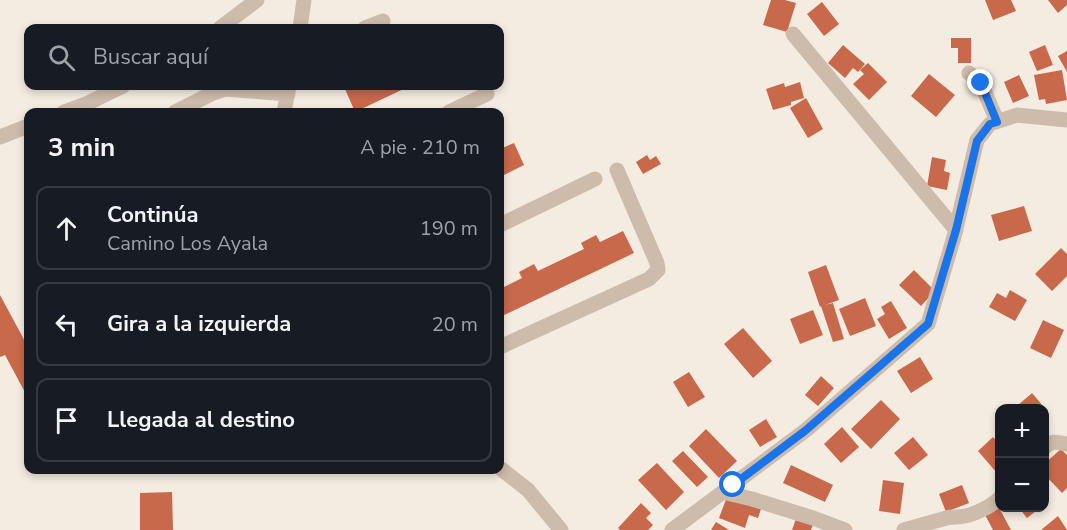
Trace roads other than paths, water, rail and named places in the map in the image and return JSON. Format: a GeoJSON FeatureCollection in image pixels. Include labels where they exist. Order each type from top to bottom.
{"type":"FeatureCollection","features":[{"type":"Feature","properties":{"kind":"street"},"geometry":{"type":"LineString","coordinates":[[225,24],[257,0]]}},
{"type":"Feature","properties":{"kind":"street"},"geometry":{"type":"LineString","coordinates":[[301,24],[304,0]]}},
{"type":"Feature","properties":{"kind":"street"},"geometry":{"type":"LineString","coordinates":[[375,24],[383,21]]}},
{"type":"Feature","properties":{"kind":"street"},"geometry":{"type":"LineString","coordinates":[[793,34],[956,230]]}},
{"type":"Feature","properties":{"kind":"street"},"geometry":{"type":"LineString","coordinates":[[969,73],[981,83],[997,122]]}},
{"type":"Feature","properties":{"kind":"street"},"geometry":{"type":"LineString","coordinates":[[75,108],[115,90]]}},
{"type":"Feature","properties":{"kind":"street"},"geometry":{"type":"LineString","coordinates":[[183,108],[223,90]]}},
{"type":"Feature","properties":{"kind":"street"},"geometry":{"type":"LineString","coordinates":[[286,108],[289,90]]}},
{"type":"Feature","properties":{"kind":"street"},"geometry":{"type":"LineString","coordinates":[[458,108],[487,94]]}},
{"type":"Feature","properties":{"kind":"street"},"geometry":{"type":"LineString","coordinates":[[672,530],[806,430],[928,324],[956,230],[977,141],[990,124],[1017,115],[1067,120]]}},
{"type":"Feature","properties":{"kind":"street"},"geometry":{"type":"LineString","coordinates":[[0,137],[24,128]]}},
{"type":"Feature","properties":{"kind":"street"},"geometry":{"type":"LineString","coordinates":[[504,345],[649,279],[658,270],[657,262],[617,170]]}},
{"type":"Feature","properties":{"kind":"street"},"geometry":{"type":"LineString","coordinates":[[504,223],[595,179]]}},
{"type":"Feature","properties":{"kind":"street"},"geometry":{"type":"LineString","coordinates":[[1049,443],[1066,444]]}},
{"type":"Feature","properties":{"kind":"street"},"geometry":{"type":"LineString","coordinates":[[504,471],[528,490],[561,530]]}},
{"type":"Feature","properties":{"kind":"street"},"geometry":{"type":"LineString","coordinates":[[723,492],[803,514],[845,530]]}},
{"type":"Feature","properties":{"kind":"street"},"geometry":{"type":"LineString","coordinates":[[904,530],[974,513],[995,502]]}}]}
